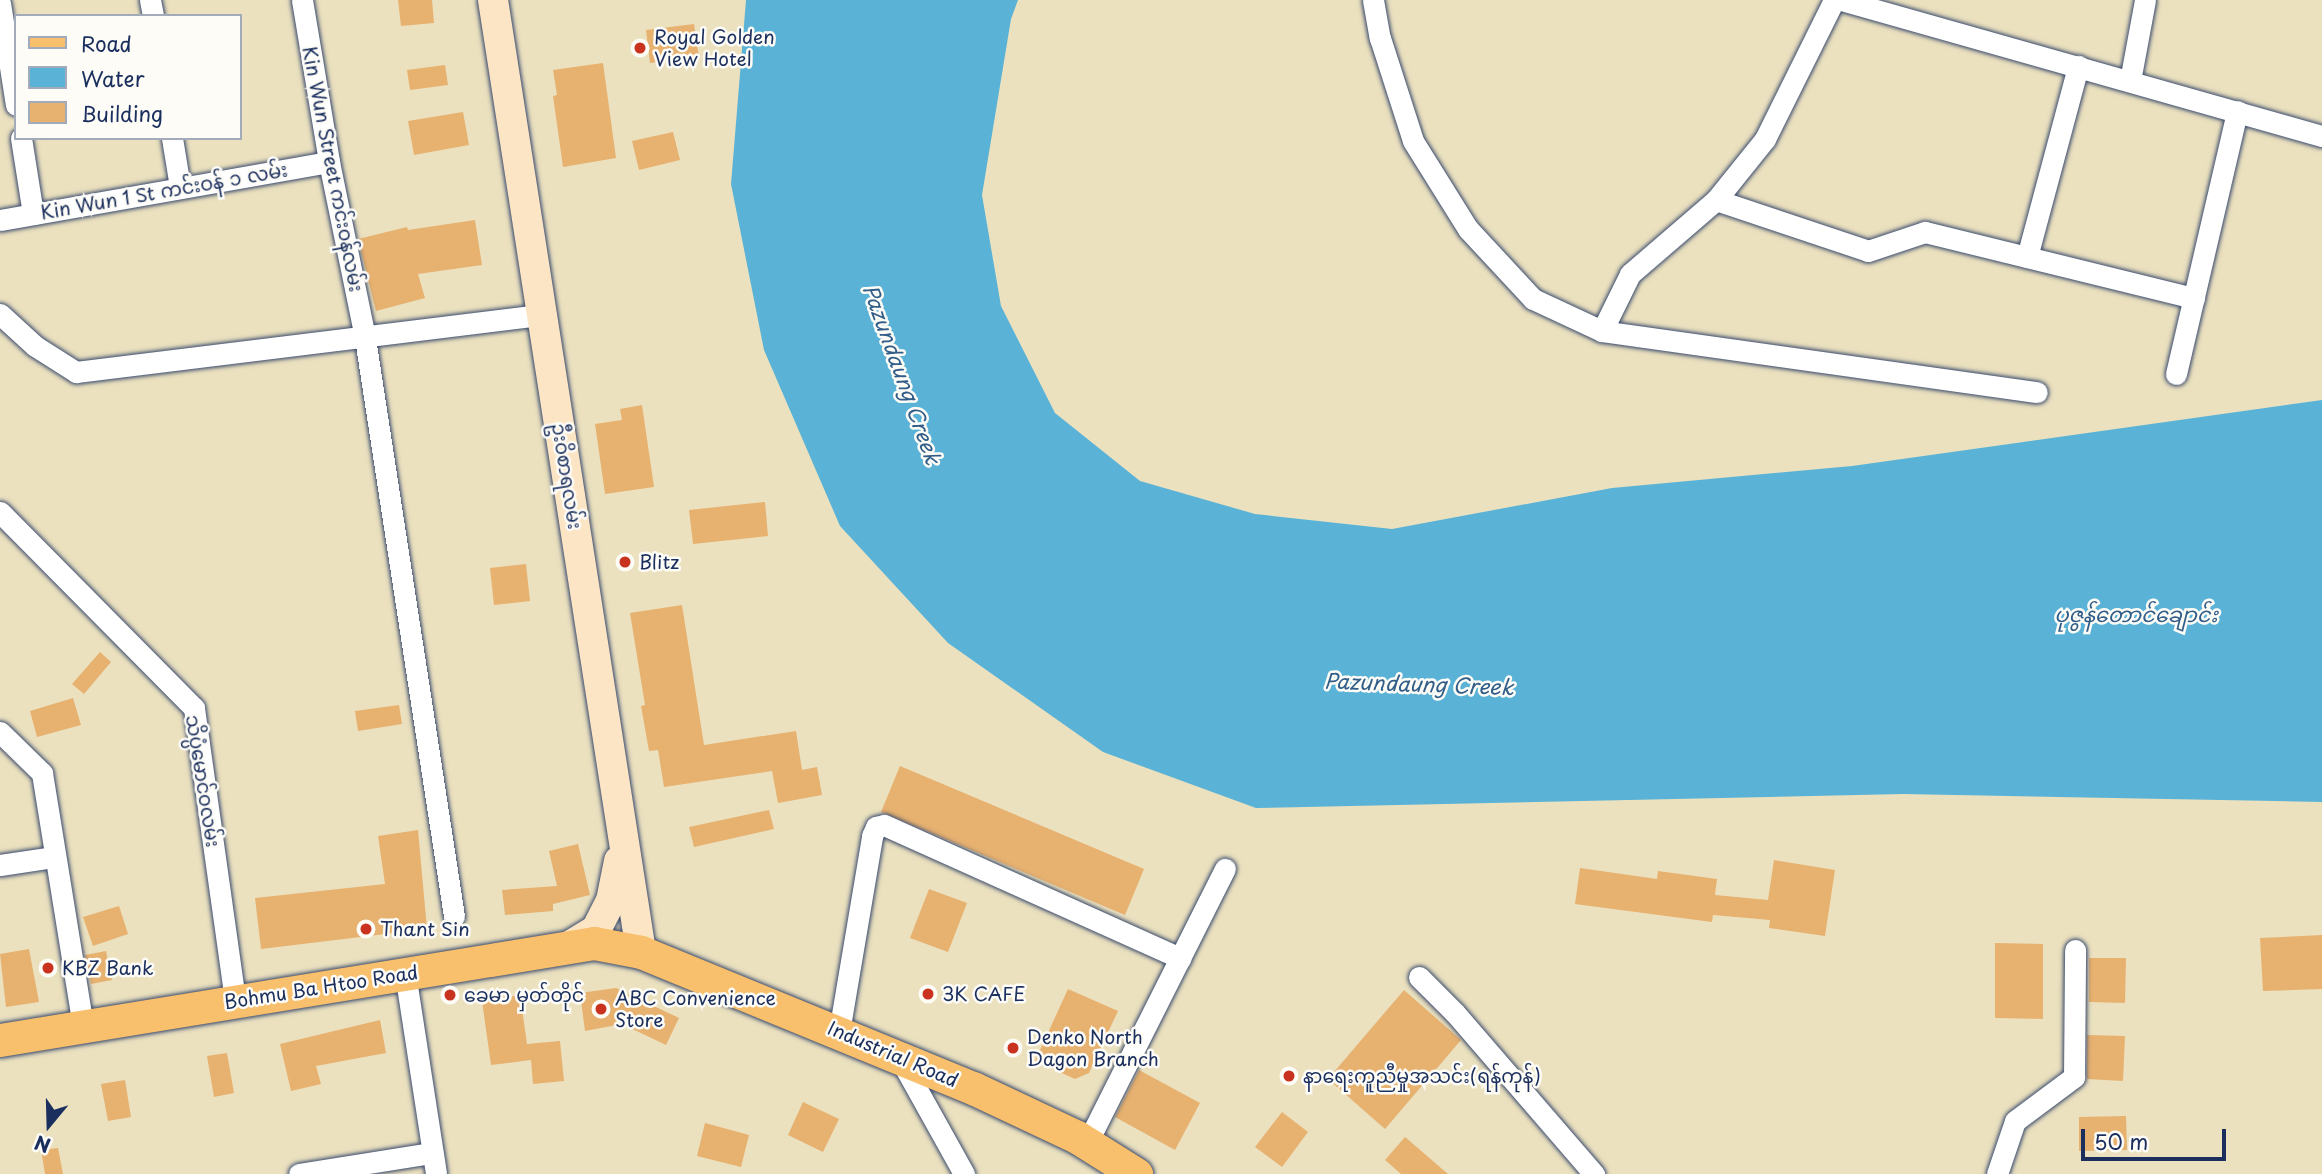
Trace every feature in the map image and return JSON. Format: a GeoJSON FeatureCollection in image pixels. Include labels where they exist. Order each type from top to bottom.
{"type":"FeatureCollection","features":[{"type":"Feature","properties":{"kind":"main road","name":"ဦးဝိစာရလမ်း"},"geometry":{"type":"LineString","coordinates":[[493,0],[641,952]]}},
{"type":"Feature","properties":{"kind":"main road"},"geometry":{"type":"LineString","coordinates":[[566,948],[596,930],[611,901],[622,825]]}},
{"type":"Feature","properties":{"kind":"main road","name":"Bohmu Ba Htoo Road"},"geometry":{"type":"LineString","coordinates":[[0,1040],[593,943],[641,952]]}},
{"type":"Feature","properties":{"kind":"main road","name":"Industrial Road"},"geometry":{"type":"LineString","coordinates":[[641,952],[984,1093],[1087,1143],[1136,1174]]}},
{"type":"Feature","properties":{"kind":"street","name":"Kin Wun Street ကင်းဝန်လမ်း"},"geometry":{"type":"LineString","coordinates":[[302,0],[329,162],[365,338],[454,916]]}},
{"type":"Feature","properties":{"kind":"street"},"geometry":{"type":"LineString","coordinates":[[1373,0],[1380,38],[1413,141],[1468,229],[1533,299],[1602,331],[2037,392]]}},
{"type":"Feature","properties":{"kind":"street"},"geometry":{"type":"LineString","coordinates":[[1602,331],[1630,274],[1716,200],[1765,139],[1834,0]]}},
{"type":"Feature","properties":{"kind":"street"},"geometry":{"type":"LineString","coordinates":[[1841,0],[2322,136]]}},
{"type":"Feature","properties":{"kind":"street"},"geometry":{"type":"LineString","coordinates":[[2130,80],[2145,0]]}},
{"type":"Feature","properties":{"kind":"street"},"geometry":{"type":"LineString","coordinates":[[0,3],[14,92]]}},
{"type":"Feature","properties":{"kind":"street"},"geometry":{"type":"LineString","coordinates":[[2027,257],[2078,66]]}},
{"type":"Feature","properties":{"kind":"street"},"geometry":{"type":"LineString","coordinates":[[2176,374],[2237,111]]}},
{"type":"Feature","properties":{"kind":"street"},"geometry":{"type":"LineString","coordinates":[[21,140],[33,214]]}},
{"type":"Feature","properties":{"kind":"street"},"geometry":{"type":"LineString","coordinates":[[172,140],[180,187]]}},
{"type":"Feature","properties":{"kind":"street","name":"Kin Wun 1 St ကင်းဝန် ၁ လမ်း"},"geometry":{"type":"LineString","coordinates":[[0,220],[329,162]]}},
{"type":"Feature","properties":{"kind":"street"},"geometry":{"type":"LineString","coordinates":[[1716,200],[1868,251],[1925,232],[2194,298]]}},
{"type":"Feature","properties":{"kind":"street"},"geometry":{"type":"LineString","coordinates":[[0,314],[35,346],[76,372],[542,315]]}},
{"type":"Feature","properties":{"kind":"street","name":"သိပ္ပံမောင်ဝလမ်း"},"geometry":{"type":"LineString","coordinates":[[0,512],[194,708],[235,1001]]}},
{"type":"Feature","properties":{"kind":"street"},"geometry":{"type":"LineString","coordinates":[[0,732],[42,774],[83,1026]]}},
{"type":"Feature","properties":{"kind":"street"},"geometry":{"type":"LineString","coordinates":[[839,1032],[872,836],[876,827],[884,825],[1180,958]]}},
{"type":"Feature","properties":{"kind":"street"},"geometry":{"type":"LineString","coordinates":[[0,866],[54,857]]}},
{"type":"Feature","properties":{"kind":"street"},"geometry":{"type":"LineString","coordinates":[[1087,1143],[1225,869]]}},
{"type":"Feature","properties":{"kind":"street"},"geometry":{"type":"LineString","coordinates":[[1997,1174],[2015,1121],[2074,1077],[2075,950]]}},
{"type":"Feature","properties":{"kind":"street"},"geometry":{"type":"LineString","coordinates":[[405,973],[436,1174]]}},
{"type":"Feature","properties":{"kind":"street"},"geometry":{"type":"LineString","coordinates":[[1419,977],[1455,1013],[1594,1174]]}},
{"type":"Feature","properties":{"kind":"street"},"geometry":{"type":"LineString","coordinates":[[899,1057],[964,1174]]}},
{"type":"Feature","properties":{"kind":"street"},"geometry":{"type":"LineString","coordinates":[[299,1174],[432,1153]]}},
{"type":"Feature","properties":{"kind":"water","name":"ပုဇွန်တောင်ချောင်း"},"geometry":{"type":"Polygon","coordinates":[[[746,0],[1018,0],[1011,19],[982,195],[1001,306],[1055,413],[1140,481],[1255,514],[1392,529],[1612,488],[1852,466],[2322,400],[2322,802],[1903,794],[1256,808],[1103,752],[948,643],[840,526],[764,350],[731,184],[746,0]]]}},
{"type":"Feature","properties":{"kind":"building"},"geometry":{"type":"Polygon","coordinates":[[[398,0],[432,0],[434,23],[401,26],[398,0]]]}},
{"type":"Feature","properties":{"kind":"building"},"geometry":{"type":"Polygon","coordinates":[[[694,24],[699,57],[650,63],[646,30],[694,24]]]}},
{"type":"Feature","properties":{"kind":"building"},"geometry":{"type":"Polygon","coordinates":[[[603,63],[616,158],[563,167],[553,96],[557,95],[553,70],[603,63]]]}},
{"type":"Feature","properties":{"kind":"building"},"geometry":{"type":"Polygon","coordinates":[[[445,65],[448,85],[410,90],[407,70],[445,65]]]}},
{"type":"Feature","properties":{"kind":"building"},"geometry":{"type":"Polygon","coordinates":[[[463,112],[469,145],[414,155],[408,121],[463,112]]]}},
{"type":"Feature","properties":{"kind":"building"},"geometry":{"type":"Polygon","coordinates":[[[673,132],[680,160],[639,170],[632,141],[673,132]]]}},
{"type":"Feature","properties":{"kind":"building"},"geometry":{"type":"Polygon","coordinates":[[[475,220],[482,265],[418,274],[425,298],[376,311],[358,239],[407,227],[408,230],[475,220]]]}},
{"type":"Feature","properties":{"kind":"building"},"geometry":{"type":"Polygon","coordinates":[[[642,405],[654,487],[605,494],[595,424],[622,420],[620,409],[642,405]]]}},
{"type":"Feature","properties":{"kind":"building"},"geometry":{"type":"Polygon","coordinates":[[[765,502],[768,536],[693,544],[689,510],[765,502]]]}},
{"type":"Feature","properties":{"kind":"building"},"geometry":{"type":"Polygon","coordinates":[[[526,564],[530,601],[494,605],[490,568],[526,564]]]}},
{"type":"Feature","properties":{"kind":"building"},"geometry":{"type":"Polygon","coordinates":[[[682,605],[704,745],[796,731],[802,770],[817,767],[822,795],[778,803],[772,771],[664,787],[658,750],[649,751],[641,706],[645,705],[630,613],[682,605]]]}},
{"type":"Feature","properties":{"kind":"building"},"geometry":{"type":"Polygon","coordinates":[[[100,652],[111,662],[84,694],[72,684],[100,652]]]}},
{"type":"Feature","properties":{"kind":"building"},"geometry":{"type":"Polygon","coordinates":[[[73,698],[81,725],[37,737],[30,711],[73,698]]]}},
{"type":"Feature","properties":{"kind":"building"},"geometry":{"type":"Polygon","coordinates":[[[399,705],[402,724],[358,731],[355,711],[399,705]]]}},
{"type":"Feature","properties":{"kind":"building"},"geometry":{"type":"Polygon","coordinates":[[[900,766],[1144,869],[1125,915],[881,812],[900,766]]]}},
{"type":"Feature","properties":{"kind":"building"},"geometry":{"type":"Polygon","coordinates":[[[769,810],[774,829],[694,847],[689,827],[769,810]]]}},
{"type":"Feature","properties":{"kind":"building"},"geometry":{"type":"Polygon","coordinates":[[[418,830],[427,929],[261,949],[255,898],[385,884],[378,836],[418,830]]]}},
{"type":"Feature","properties":{"kind":"building"},"geometry":{"type":"Polygon","coordinates":[[[578,844],[590,895],[553,904],[553,911],[505,915],[502,890],[557,886],[549,851],[578,844]]]}},
{"type":"Feature","properties":{"kind":"building"},"geometry":{"type":"Polygon","coordinates":[[[1774,860],[1835,870],[1825,936],[1769,928],[1770,920],[1713,915],[1712,922],[1575,904],[1580,868],[1657,879],[1658,871],[1717,879],[1715,895],[1768,900],[1774,860]]]}},
{"type":"Feature","properties":{"kind":"building"},"geometry":{"type":"Polygon","coordinates":[[[929,889],[967,903],[948,952],[910,938],[929,889]]]}},
{"type":"Feature","properties":{"kind":"building"},"geometry":{"type":"Polygon","coordinates":[[[119,906],[128,934],[93,946],[83,917],[119,906]]]}},
{"type":"Feature","properties":{"kind":"building"},"geometry":{"type":"Polygon","coordinates":[[[2322,935],[2322,989],[2263,991],[2260,938],[2322,935]]]}},
{"type":"Feature","properties":{"kind":"building"},"geometry":{"type":"Polygon","coordinates":[[[1995,943],[2043,944],[2043,1019],[1995,1018],[1995,943]]]}},
{"type":"Feature","properties":{"kind":"building"},"geometry":{"type":"Polygon","coordinates":[[[29,949],[39,1002],[6,1007],[0,954],[29,949]]]}},
{"type":"Feature","properties":{"kind":"building"},"geometry":{"type":"Polygon","coordinates":[[[106,951],[112,980],[91,984],[85,955],[106,951]]]}},
{"type":"Feature","properties":{"kind":"building"},"geometry":{"type":"Polygon","coordinates":[[[2089,958],[2126,958],[2125,1003],[2089,1002],[2089,958]]]}},
{"type":"Feature","properties":{"kind":"building"},"geometry":{"type":"Polygon","coordinates":[[[616,988],[679,1018],[666,1045],[622,1024],[585,1031],[580,993],[616,988]]]}},
{"type":"Feature","properties":{"kind":"building"},"geometry":{"type":"Polygon","coordinates":[[[1068,989],[1118,1011],[1089,1073],[1075,1079],[1035,1061],[1068,989]]]}},
{"type":"Feature","properties":{"kind":"building"},"geometry":{"type":"Polygon","coordinates":[[[1404,990],[1461,1040],[1385,1129],[1328,1079],[1404,990]]]}},
{"type":"Feature","properties":{"kind":"building"},"geometry":{"type":"Polygon","coordinates":[[[520,995],[527,1044],[560,1041],[564,1081],[533,1084],[531,1060],[491,1065],[482,1001],[520,995]]]}},
{"type":"Feature","properties":{"kind":"building"},"geometry":{"type":"Polygon","coordinates":[[[380,1020],[386,1053],[316,1066],[321,1084],[291,1091],[280,1044],[380,1020]]]}},
{"type":"Feature","properties":{"kind":"building"},"geometry":{"type":"Polygon","coordinates":[[[2087,1035],[2125,1036],[2123,1081],[2087,1079],[2087,1035]]]}},
{"type":"Feature","properties":{"kind":"building"},"geometry":{"type":"Polygon","coordinates":[[[227,1053],[234,1093],[214,1097],[207,1056],[227,1053]]]}},
{"type":"Feature","properties":{"kind":"building"},"geometry":{"type":"Polygon","coordinates":[[[1139,1070],[1200,1103],[1175,1150],[1115,1117],[1139,1070]]]}},
{"type":"Feature","properties":{"kind":"building"},"geometry":{"type":"Polygon","coordinates":[[[125,1080],[131,1117],[108,1121],[101,1084],[125,1080]]]}},
{"type":"Feature","properties":{"kind":"building"},"geometry":{"type":"Polygon","coordinates":[[[803,1102],[839,1119],[823,1152],[788,1135],[803,1102]]]}},
{"type":"Feature","properties":{"kind":"building"},"geometry":{"type":"Polygon","coordinates":[[[1282,1112],[1308,1132],[1282,1167],[1255,1147],[1282,1112]]]}},
{"type":"Feature","properties":{"kind":"building"},"geometry":{"type":"Polygon","coordinates":[[[2126,1116],[2127,1150],[2079,1151],[2079,1117],[2126,1116]]]}},
{"type":"Feature","properties":{"kind":"building"},"geometry":{"type":"Polygon","coordinates":[[[705,1123],[749,1135],[741,1167],[697,1156],[705,1123]]]}},
{"type":"Feature","properties":{"kind":"building"},"geometry":{"type":"Polygon","coordinates":[[[1405,1137],[1448,1174],[1401,1174],[1385,1160],[1405,1137]]]}},
{"type":"Feature","properties":{"kind":"building"},"geometry":{"type":"Polygon","coordinates":[[[58,1148],[63,1174],[45,1174],[41,1150],[58,1148]]]}},
{"type":"Feature","properties":{"kind":"place","name":"Royal Golden View Hotel"},"geometry":{"type":"Point","coordinates":[640,48]}},
{"type":"Feature","properties":{"kind":"place","name":"Blitz"},"geometry":{"type":"Point","coordinates":[625,562]}},
{"type":"Feature","properties":{"kind":"place","name":"Thant Sin"},"geometry":{"type":"Point","coordinates":[366,929]}},
{"type":"Feature","properties":{"kind":"place","name":"KBZ Bank"},"geometry":{"type":"Point","coordinates":[48,968]}},
{"type":"Feature","properties":{"kind":"place","name":"3K CAFE"},"geometry":{"type":"Point","coordinates":[928,994]}},
{"type":"Feature","properties":{"kind":"place","name":"ခေမာ မှတ်တိုင်"},"geometry":{"type":"Point","coordinates":[450,995]}},
{"type":"Feature","properties":{"kind":"place","name":"ABC Convenience Store"},"geometry":{"type":"Point","coordinates":[601,1009]}},
{"type":"Feature","properties":{"kind":"place","name":"Denko North Dagon Branch"},"geometry":{"type":"Point","coordinates":[1013,1048]}},
{"type":"Feature","properties":{"kind":"place","name":"နာရေးကူညီမှုအသင်း(ရန်ကုန်)"},"geometry":{"type":"Point","coordinates":[1289,1076]}},
{"type":"Feature","properties":{"kind":"water label","name":"Pazundaung Creek"},"geometry":{"type":"Point","coordinates":[903,374]}},
{"type":"Feature","properties":{"kind":"water label","name":"Pazundaung Creek"},"geometry":{"type":"Point","coordinates":[1419,683]}}]}
